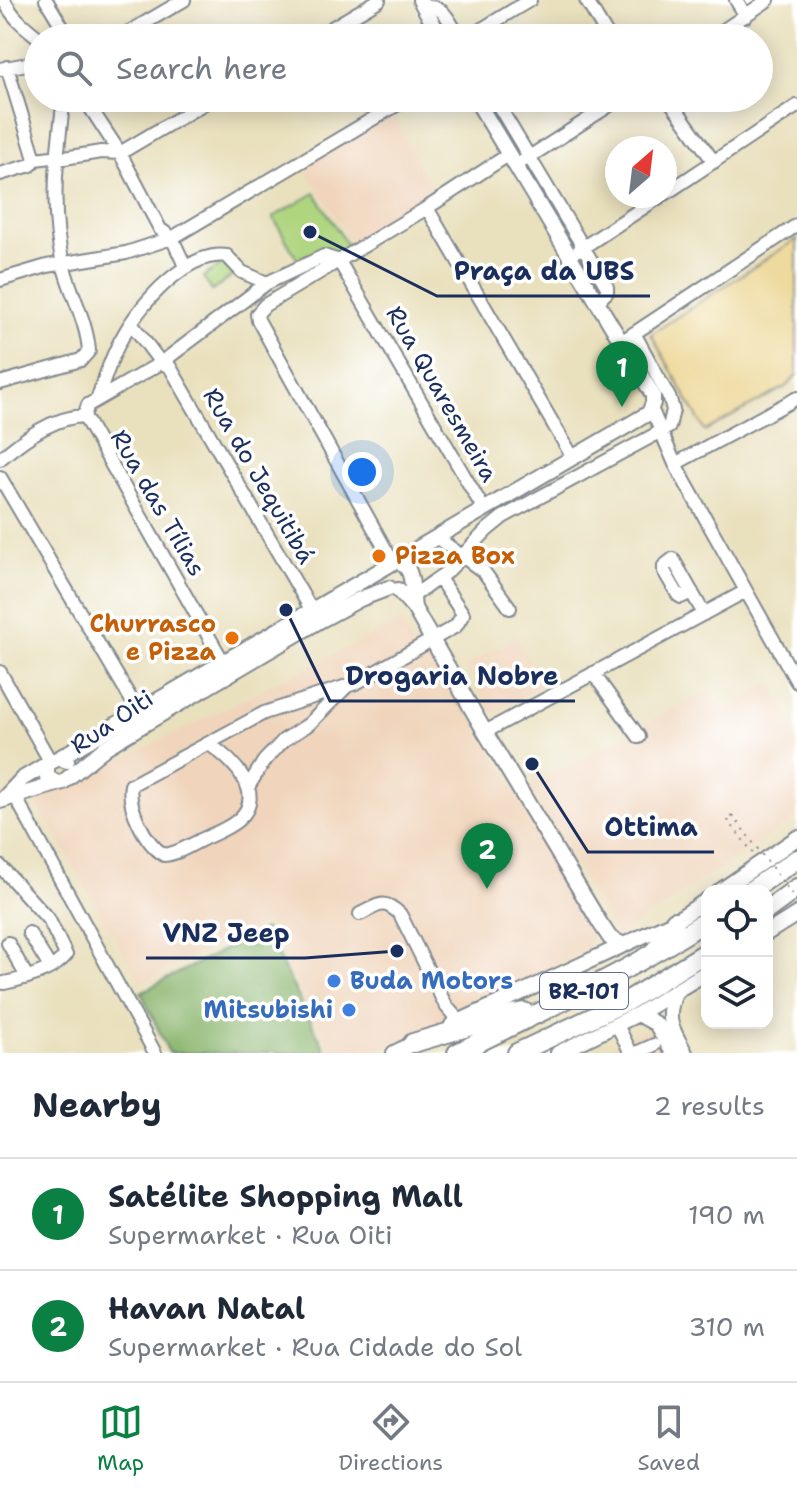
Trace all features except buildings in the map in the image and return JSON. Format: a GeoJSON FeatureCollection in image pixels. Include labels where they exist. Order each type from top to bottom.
{"type":"FeatureCollection","features":[{"type":"Feature","properties":{"kind":"highway"},"geometry":{"type":"LineString","coordinates":[[759,885],[797,859]]}},
{"type":"Feature","properties":{"kind":"highway"},"geometry":{"type":"LineString","coordinates":[[773,906],[797,888]]}},
{"type":"Feature","properties":{"kind":"highway"},"geometry":{"type":"LineString","coordinates":[[650,956],[675,921]]}},
{"type":"Feature","properties":{"kind":"highway","name":"BR-101"},"geometry":{"type":"LineString","coordinates":[[457,1053],[542,1009],[599,985],[701,924]]}},
{"type":"Feature","properties":{"kind":"highway","name":"BR-101"},"geometry":{"type":"LineString","coordinates":[[517,1053],[627,1001],[701,956]]}},
{"type":"Feature","properties":{"kind":"highway"},"geometry":{"type":"LineString","coordinates":[[413,1043],[508,1015],[542,1009]]}},
{"type":"Feature","properties":{"kind":"main road"},"geometry":{"type":"LineString","coordinates":[[422,4],[433,24]]}},
{"type":"Feature","properties":{"kind":"main road"},"geometry":{"type":"LineString","coordinates":[[490,112],[512,160],[597,302],[628,338],[653,395],[652,406]]}},
{"type":"Feature","properties":{"kind":"main road","name":"Rua Oiti"},"geometry":{"type":"LineString","coordinates":[[7,799],[22,779],[649,413],[652,406]]}},
{"type":"Feature","properties":{"kind":"main road","name":"Rua Oiti"},"geometry":{"type":"LineString","coordinates":[[410,573],[431,540]]}},
{"type":"Feature","properties":{"kind":"main road"},"geometry":{"type":"LineString","coordinates":[[413,602],[393,589],[381,575],[390,563],[402,563],[410,573],[413,602],[485,732],[610,938],[624,945]]}},
{"type":"Feature","properties":{"kind":"main road"},"geometry":{"type":"LineString","coordinates":[[393,589],[408,582],[410,573]]}},
{"type":"Feature","properties":{"kind":"main road","name":"Rua Oiti"},"geometry":{"type":"LineString","coordinates":[[7,799],[63,780],[106,747],[348,605],[393,589]]}},
{"type":"Feature","properties":{"kind":"main road"},"geometry":{"type":"LineString","coordinates":[[52,761],[68,763],[71,770],[63,780],[47,777],[52,761]]}},
{"type":"Feature","properties":{"kind":"main road"},"geometry":{"type":"LineString","coordinates":[[729,885],[797,838]]}},
{"type":"Feature","properties":{"kind":"main road"},"geometry":{"type":"LineString","coordinates":[[394,1053],[675,921],[701,904]]}},
{"type":"Feature","properties":{"kind":"main road"},"geometry":{"type":"LineString","coordinates":[[773,929],[797,914]]}},
{"type":"Feature","properties":{"kind":"main road"},"geometry":{"type":"LineString","coordinates":[[558,1053],[638,1014],[701,976]]}},
{"type":"Feature","properties":{"kind":"main road"},"geometry":{"type":"LineString","coordinates":[[675,993],[669,1020],[685,1053]]}},
{"type":"Feature","properties":{"kind":"main road"},"geometry":{"type":"LineString","coordinates":[[638,1014],[656,1024],[673,1053]]}},
{"type":"Feature","properties":{"kind":"street"},"geometry":{"type":"LineString","coordinates":[[4,0],[24,27]]}},
{"type":"Feature","properties":{"kind":"street"},"geometry":{"type":"LineString","coordinates":[[46,0],[61,24]]}},
{"type":"Feature","properties":{"kind":"street"},"geometry":{"type":"LineString","coordinates":[[143,24],[184,0]]}},
{"type":"Feature","properties":{"kind":"street"},"geometry":{"type":"LineString","coordinates":[[339,24],[379,0]]}},
{"type":"Feature","properties":{"kind":"street"},"geometry":{"type":"LineString","coordinates":[[490,24],[530,0]]}},
{"type":"Feature","properties":{"kind":"street"},"geometry":{"type":"LineString","coordinates":[[586,0],[601,24]]}},
{"type":"Feature","properties":{"kind":"street"},"geometry":{"type":"LineString","coordinates":[[736,0],[746,16]]}},
{"type":"Feature","properties":{"kind":"street"},"geometry":{"type":"LineString","coordinates":[[734,24],[768,0]]}},
{"type":"Feature","properties":{"kind":"street"},"geometry":{"type":"LineString","coordinates":[[422,4],[441,9],[451,24]]}},
{"type":"Feature","properties":{"kind":"street"},"geometry":{"type":"LineString","coordinates":[[24,64],[3,68],[35,159]]}},
{"type":"Feature","properties":{"kind":"street"},"geometry":{"type":"LineString","coordinates":[[677,186],[797,106]]}},
{"type":"Feature","properties":{"kind":"street"},"geometry":{"type":"LineString","coordinates":[[0,383],[81,360],[89,351],[63,264],[56,223],[63,112]]}},
{"type":"Feature","properties":{"kind":"street"},"geometry":{"type":"LineString","coordinates":[[93,112],[120,153],[160,229],[172,238],[185,266]]}},
{"type":"Feature","properties":{"kind":"street"},"geometry":{"type":"LineString","coordinates":[[0,174],[31,165],[35,159],[120,153],[189,112]]}},
{"type":"Feature","properties":{"kind":"street"},"geometry":{"type":"LineString","coordinates":[[0,280],[63,264],[126,253],[172,238],[384,112]]}},
{"type":"Feature","properties":{"kind":"street"},"geometry":{"type":"LineString","coordinates":[[494,112],[529,157],[607,287],[607,292],[597,302]]}},
{"type":"Feature","properties":{"kind":"street"},"geometry":{"type":"LineString","coordinates":[[390,563],[257,314],[265,305],[427,208],[512,160],[529,157],[599,112]]}},
{"type":"Feature","properties":{"kind":"street"},"geometry":{"type":"LineString","coordinates":[[678,112],[714,162]]}},
{"type":"Feature","properties":{"kind":"street"},"geometry":{"type":"LineString","coordinates":[[427,208],[572,456]]}},
{"type":"Feature","properties":{"kind":"street"},"geometry":{"type":"LineString","coordinates":[[570,256],[643,208]]}},
{"type":"Feature","properties":{"kind":"street"},"geometry":{"type":"LineString","coordinates":[[413,602],[487,530],[521,507],[662,432],[672,421],[670,399],[628,338],[797,225]]}},
{"type":"Feature","properties":{"kind":"street"},"geometry":{"type":"LineString","coordinates":[[97,400],[113,354],[131,323],[185,266],[204,258],[227,256],[250,277],[267,283]]}},
{"type":"Feature","properties":{"kind":"street"},"geometry":{"type":"LineString","coordinates":[[0,459],[55,422],[85,412],[97,400],[164,364],[267,283],[324,256],[332,256],[339,261]]}},
{"type":"Feature","properties":{"kind":"street","name":"Rua Quaresmeira"},"geometry":{"type":"LineString","coordinates":[[339,261],[483,508]]}},
{"type":"Feature","properties":{"kind":"street","name":"Rua do Jequitibá"},"geometry":{"type":"LineString","coordinates":[[131,323],[164,364],[312,611]]}},
{"type":"Feature","properties":{"kind":"street"},"geometry":{"type":"LineString","coordinates":[[675,464],[797,398]]}},
{"type":"Feature","properties":{"kind":"street"},"geometry":{"type":"LineString","coordinates":[[652,406],[675,464],[797,682]]}},
{"type":"Feature","properties":{"kind":"street","name":"Rua das Tílias"},"geometry":{"type":"LineString","coordinates":[[85,412],[222,660]]}},
{"type":"Feature","properties":{"kind":"street"},"geometry":{"type":"LineString","coordinates":[[0,477],[138,711]]}},
{"type":"Feature","properties":{"kind":"street"},"geometry":{"type":"LineString","coordinates":[[515,489],[521,507]]}},
{"type":"Feature","properties":{"kind":"street"},"geometry":{"type":"LineString","coordinates":[[431,540],[464,555],[494,582],[510,608]]}},
{"type":"Feature","properties":{"kind":"street"},"geometry":{"type":"LineString","coordinates":[[209,744],[231,759],[248,787],[249,803],[236,823],[164,855],[156,849],[137,817],[129,787],[264,713],[346,687],[456,626],[463,614],[439,578]]}},
{"type":"Feature","properties":{"kind":"street"},"geometry":{"type":"LineString","coordinates":[[485,732],[746,591]]}},
{"type":"Feature","properties":{"kind":"street"},"geometry":{"type":"LineString","coordinates":[[692,592],[704,614]]}},
{"type":"Feature","properties":{"kind":"street"},"geometry":{"type":"LineString","coordinates":[[0,672],[52,761]]}},
{"type":"Feature","properties":{"kind":"street"},"geometry":{"type":"LineString","coordinates":[[593,673],[639,737]]}},
{"type":"Feature","properties":{"kind":"street"},"geometry":{"type":"LineString","coordinates":[[248,787],[264,761],[284,740],[309,724],[346,687]]}},
{"type":"Feature","properties":{"kind":"street"},"geometry":{"type":"LineString","coordinates":[[7,799],[155,1053]]}},
{"type":"Feature","properties":{"kind":"street"},"geometry":{"type":"LineString","coordinates":[[0,866],[49,920],[65,948],[63,960],[50,967],[27,977],[1,981]]}},
{"type":"Feature","properties":{"kind":"street"},"geometry":{"type":"LineString","coordinates":[[360,914],[385,903],[400,914],[446,1006],[459,1021]]}},
{"type":"Feature","properties":{"kind":"street"},"geometry":{"type":"LineString","coordinates":[[29,933],[50,967]]}},
{"type":"Feature","properties":{"kind":"street"},"geometry":{"type":"LineString","coordinates":[[8,943],[27,977]]}},
{"type":"Feature","properties":{"kind":"street"},"geometry":{"type":"LineString","coordinates":[[617,1025],[634,1053],[654,1045]]}},
{"type":"Feature","properties":{"kind":"path"},"geometry":{"type":"LineString","coordinates":[[762,863],[727,819],[733,816],[797,901]]}},
{"type":"Feature","properties":{"kind":"shaded area"},"geometry":{"type":"Polygon","coordinates":[[[393,112],[433,191],[352,244],[302,164],[393,112]]]}},
{"type":"Feature","properties":{"kind":"shaded area"},"geometry":{"type":"Polygon","coordinates":[[[401,621],[416,653],[436,653],[589,921],[591,938],[587,950],[570,961],[374,1053],[331,1053],[265,922],[141,983],[36,802],[401,621]]]}},
{"type":"Feature","properties":{"kind":"shaded area"},"geometry":{"type":"Polygon","coordinates":[[[515,637],[543,685],[493,714],[465,666],[515,637]]]}},
{"type":"Feature","properties":{"kind":"shaded area"},"geometry":{"type":"Polygon","coordinates":[[[772,681],[797,736],[797,817],[618,937],[528,786],[709,690],[726,711],[772,681]]]}},
{"type":"Feature","properties":{"kind":"shaded area"},"geometry":{"type":"Polygon","coordinates":[[[650,1028],[664,1053],[598,1053],[650,1028]]]}},
{"type":"Feature","properties":{"kind":"green space"},"geometry":{"type":"Polygon","coordinates":[[[315,193],[349,248],[305,273],[273,217],[315,193]]]}},
{"type":"Feature","properties":{"kind":"green space"},"geometry":{"type":"Polygon","coordinates":[[[226,262],[235,274],[212,291],[203,277],[226,262]]]}},
{"type":"Feature","properties":{"kind":"green space"},"geometry":{"type":"Polygon","coordinates":[[[264,929],[327,1053],[169,1053],[141,992],[264,929]]]}},
{"type":"Feature","properties":{"kind":"sand"},"geometry":{"type":"Polygon","coordinates":[[[797,239],[797,375],[787,386],[705,431],[651,334],[797,239]]]}},
{"type":"Feature","properties":{"kind":"place","name":"Praça da UBS"},"geometry":{"type":"Point","coordinates":[310,232]}},
{"type":"Feature","properties":{"kind":"place","name":"Satélite Shopping Mall"},"geometry":{"type":"Point","coordinates":[622,407]}},
{"type":"Feature","properties":{"kind":"place","name":"Pizza Box"},"geometry":{"type":"Point","coordinates":[379,556]}},
{"type":"Feature","properties":{"kind":"place","name":"Drogaria Nobre"},"geometry":{"type":"Point","coordinates":[286,610]}},
{"type":"Feature","properties":{"kind":"place","name":"Churrasco e Pizza"},"geometry":{"type":"Point","coordinates":[232,638]}},
{"type":"Feature","properties":{"kind":"place","name":"Ottima"},"geometry":{"type":"Point","coordinates":[532,764]}},
{"type":"Feature","properties":{"kind":"place","name":"Havan Natal"},"geometry":{"type":"Point","coordinates":[487,889]}},
{"type":"Feature","properties":{"kind":"place","name":"VNZ Jeep"},"geometry":{"type":"Point","coordinates":[397,951]}},
{"type":"Feature","properties":{"kind":"place","name":"Buda Motors"},"geometry":{"type":"Point","coordinates":[334,981]}},
{"type":"Feature","properties":{"kind":"place","name":"Mitsubishi"},"geometry":{"type":"Point","coordinates":[349,1010]}}]}
